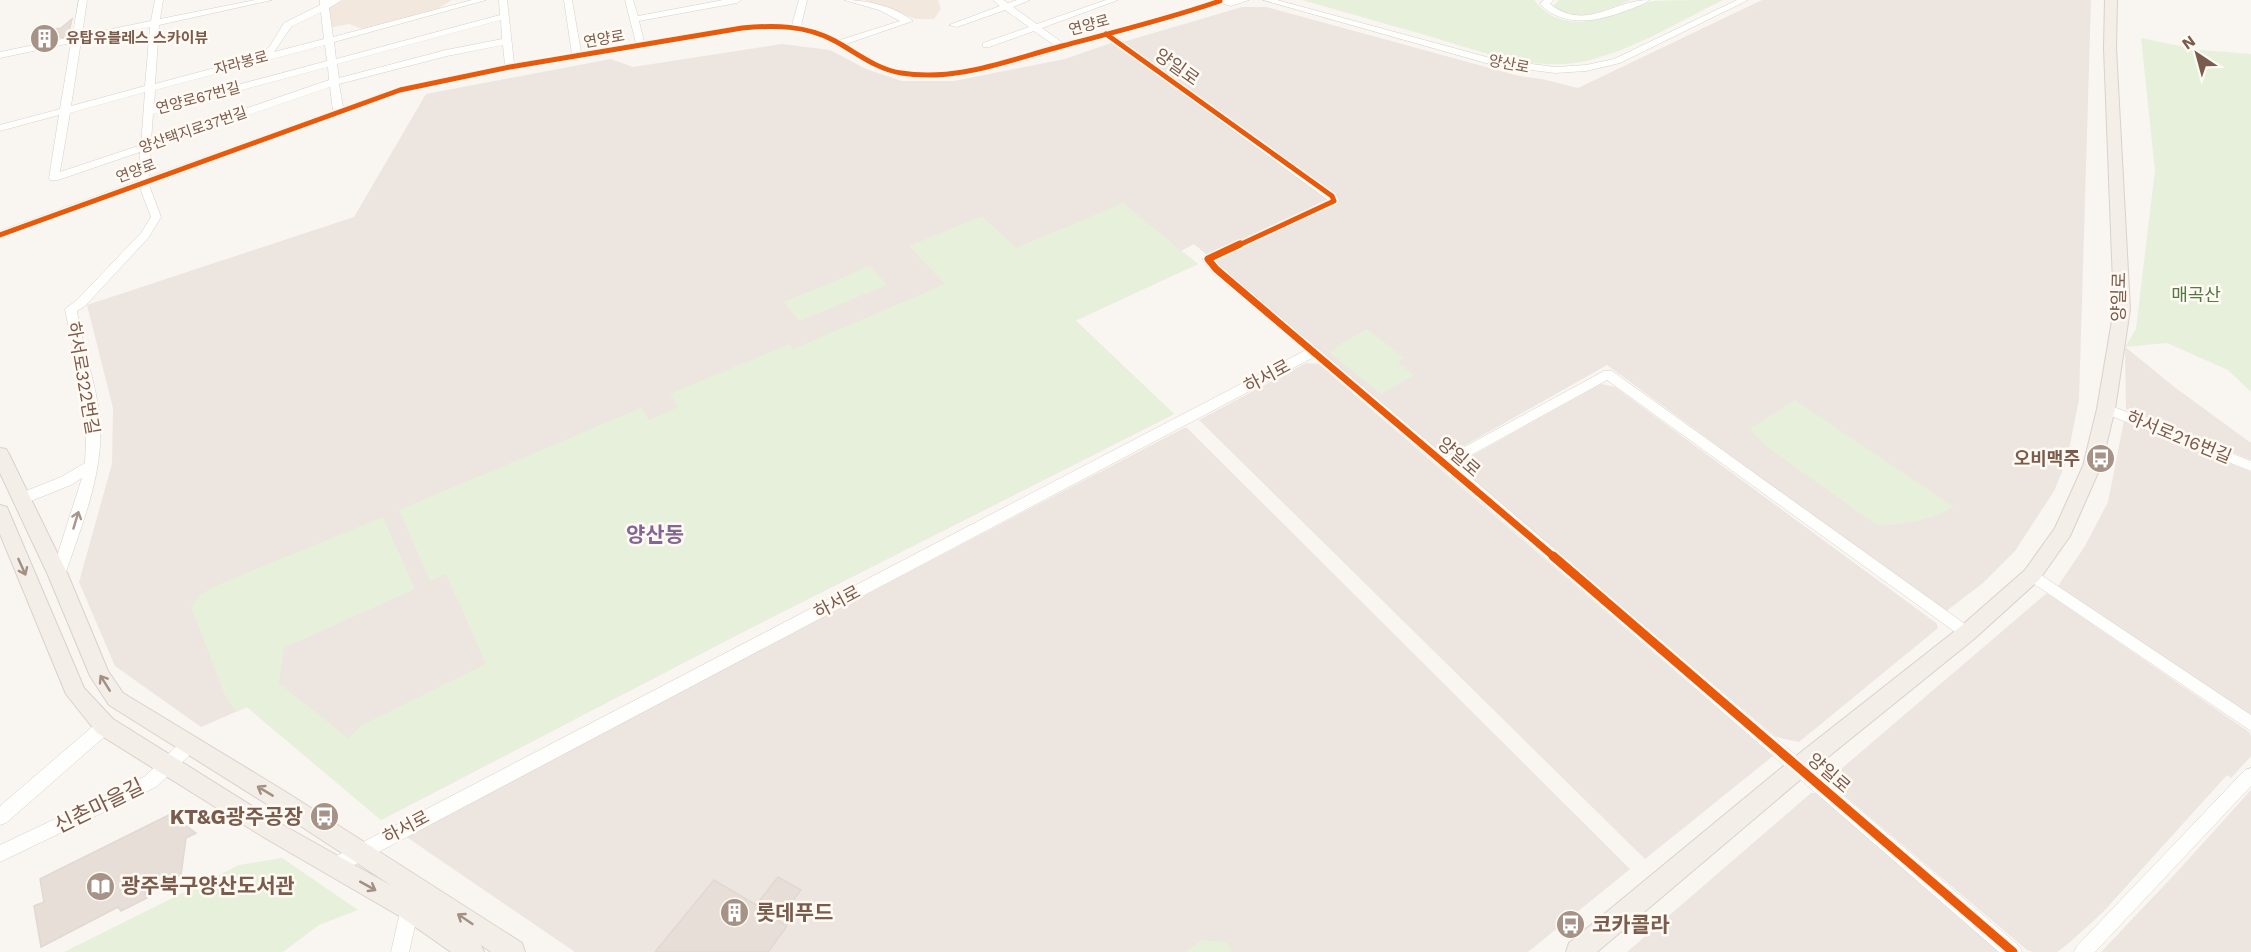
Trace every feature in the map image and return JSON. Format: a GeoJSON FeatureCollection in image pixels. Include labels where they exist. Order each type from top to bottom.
{"type":"FeatureCollection","features":[{"type":"Feature","properties":{"kind":"main road","name":"양일로"},"geometry":{"type":"LineString","coordinates":[[1578,952],[1799,767],[1967,633],[2032,575],[2063,531],[2092,466],[2106,409],[2122,309],[2110,48],[2111,0]]}},
{"type":"Feature","properties":{"kind":"main road","name":"하서로"},"geometry":{"type":"LineString","coordinates":[[0,454],[58,575],[106,687],[116,699],[278,799],[513,952]]}},
{"type":"Feature","properties":{"kind":"main road"},"geometry":{"type":"LineString","coordinates":[[0,512],[76,694],[105,726],[333,867],[409,909],[472,952]]}},
{"type":"Feature","properties":{"kind":"street","name":"양산택지로37번길"},"geometry":{"type":"LineString","coordinates":[[83,0],[63,111],[54,178],[334,82],[439,55],[508,41]]}},
{"type":"Feature","properties":{"kind":"street","name":"연양로67번길"},"geometry":{"type":"LineString","coordinates":[[143,182],[144,146],[159,0]]}},
{"type":"Feature","properties":{"kind":"street"},"geometry":{"type":"LineString","coordinates":[[202,14],[204,0]]}},
{"type":"Feature","properties":{"kind":"street"},"geometry":{"type":"LineString","coordinates":[[0,55],[266,0]]}},
{"type":"Feature","properties":{"kind":"street"},"geometry":{"type":"LineString","coordinates":[[262,58],[274,48],[287,26],[325,3],[338,0]]}},
{"type":"Feature","properties":{"kind":"street","name":"자라봉로"},"geometry":{"type":"LineString","coordinates":[[0,128],[483,0]]}},
{"type":"Feature","properties":{"kind":"street"},"geometry":{"type":"LineString","coordinates":[[503,0],[510,67]]}},
{"type":"Feature","properties":{"kind":"street"},"geometry":{"type":"LineString","coordinates":[[568,0],[577,57]]}},
{"type":"Feature","properties":{"kind":"street"},"geometry":{"type":"LineString","coordinates":[[629,0],[640,46]]}},
{"type":"Feature","properties":{"kind":"street"},"geometry":{"type":"LineString","coordinates":[[635,19],[688,4],[737,0]]}},
{"type":"Feature","properties":{"kind":"street"},"geometry":{"type":"LineString","coordinates":[[796,28],[803,0]]}},
{"type":"Feature","properties":{"kind":"street"},"geometry":{"type":"LineString","coordinates":[[839,44],[908,21],[882,8],[848,0]]}},
{"type":"Feature","properties":{"kind":"street"},"geometry":{"type":"LineString","coordinates":[[997,0],[1061,46]]}},
{"type":"Feature","properties":{"kind":"street"},"geometry":{"type":"LineString","coordinates":[[954,25],[1026,0]]}},
{"type":"Feature","properties":{"kind":"street"},"geometry":{"type":"LineString","coordinates":[[986,45],[1113,0]]}},
{"type":"Feature","properties":{"kind":"street","name":"연양로"},"geometry":{"type":"LineString","coordinates":[[0,235],[400,90],[510,67],[742,28],[774,26],[817,33],[866,62],[879,67],[934,76],[984,68],[1219,0],[1231,3],[1245,0]]}},
{"type":"Feature","properties":{"kind":"street","name":"양산로"},"geometry":{"type":"LineString","coordinates":[[1267,0],[1493,62],[1553,71],[1595,68],[1617,61],[1744,0]]}},
{"type":"Feature","properties":{"kind":"street"},"geometry":{"type":"LineString","coordinates":[[1549,0],[1544,4],[1549,9],[1576,20],[1598,18],[1645,0]]}},
{"type":"Feature","properties":{"kind":"street"},"geometry":{"type":"LineString","coordinates":[[325,3],[338,111]]}},
{"type":"Feature","properties":{"kind":"street","name":"연양로67번길"},"geometry":{"type":"LineString","coordinates":[[148,112],[506,16]]}},
{"type":"Feature","properties":{"kind":"street","name":"양일로"},"geometry":{"type":"LineString","coordinates":[[1106,34],[1332,196],[1334,201],[1208,259],[1216,268],[2013,952]]}},
{"type":"Feature","properties":{"kind":"street","name":"하서로322번길"},"geometry":{"type":"LineString","coordinates":[[58,575],[92,465],[93,419],[76,344],[71,309],[126,256],[153,225],[156,218],[143,182]]}},
{"type":"Feature","properties":{"kind":"street","name":"하서로"},"geometry":{"type":"LineString","coordinates":[[333,867],[1315,351]]}},
{"type":"Feature","properties":{"kind":"street","name":"양일로"},"geometry":{"type":"LineString","coordinates":[[1444,464],[1608,374],[1967,633]]}},
{"type":"Feature","properties":{"kind":"street","name":"하서로216번길"},"geometry":{"type":"LineString","coordinates":[[2106,409],[2251,466]]}},
{"type":"Feature","properties":{"kind":"street"},"geometry":{"type":"LineString","coordinates":[[21,499],[66,481],[92,465]]}},
{"type":"Feature","properties":{"kind":"street"},"geometry":{"type":"LineString","coordinates":[[2032,575],[2251,724]]}},
{"type":"Feature","properties":{"kind":"street"},"geometry":{"type":"LineString","coordinates":[[0,817],[105,726]]}},
{"type":"Feature","properties":{"kind":"street","name":"신촌마을길"},"geometry":{"type":"LineString","coordinates":[[0,854],[150,782],[189,745]]}},
{"type":"Feature","properties":{"kind":"street"},"geometry":{"type":"LineString","coordinates":[[2083,952],[2251,775]]}},
{"type":"Feature","properties":{"kind":"street"},"geometry":{"type":"LineString","coordinates":[[400,952],[409,909],[417,888]]}},
{"type":"Feature","properties":{"kind":"shaded area"},"geometry":{"type":"Polygon","coordinates":[[[343,0],[452,0],[431,13],[365,30],[349,24],[328,28],[325,9],[343,0]]]}},
{"type":"Feature","properties":{"kind":"shaded area"},"geometry":{"type":"Polygon","coordinates":[[[864,0],[938,0],[941,9],[934,19],[916,19],[864,0]]]}},
{"type":"Feature","properties":{"kind":"shaded area"},"geometry":{"type":"Polygon","coordinates":[[[1762,0],[2091,0],[2079,399],[2067,460],[2054,491],[2015,551],[1983,583],[1945,612],[1607,365],[1453,452],[1436,449],[1194,244],[1181,251],[1198,264],[1075,320],[1174,414],[737,635],[381,820],[247,707],[201,727],[115,666],[79,582],[112,464],[113,408],[87,305],[354,217],[426,94],[611,59],[633,67],[782,44],[830,50],[866,69],[902,81],[954,81],[1065,59],[1111,43],[1123,42],[1242,7],[1266,7],[1519,76],[1578,88],[1762,0]]]}},
{"type":"Feature","properties":{"kind":"shaded area"},"geometry":{"type":"Polygon","coordinates":[[[2125,347],[2177,389],[2251,443],[2251,460],[2126,409],[2125,347]]]}},
{"type":"Feature","properties":{"kind":"shaded area"},"geometry":{"type":"Polygon","coordinates":[[[1306,363],[1319,364],[1773,756],[1645,859],[1199,420],[1306,363]]]}},
{"type":"Feature","properties":{"kind":"shaded area"},"geometry":{"type":"Polygon","coordinates":[[[1601,384],[1615,387],[1936,623],[1938,628],[1799,742],[1776,737],[1461,470],[1461,462],[1601,384]]]}},
{"type":"Feature","properties":{"kind":"shaded area"},"geometry":{"type":"Polygon","coordinates":[[[2124,421],[2251,472],[2251,716],[2058,586],[2085,546],[2108,502],[2124,421]]]}},
{"type":"Feature","properties":{"kind":"shaded area"},"geometry":{"type":"Polygon","coordinates":[[[1186,427],[1630,869],[1528,952],[575,952],[405,836],[1186,427]]]}},
{"type":"Feature","properties":{"kind":"shaded area"},"geometry":{"type":"Polygon","coordinates":[[[2047,593],[2249,732],[2251,756],[2231,778],[2227,775],[2103,912],[2069,943],[2057,952],[2033,952],[2027,950],[1827,781],[2047,593]]]}},
{"type":"Feature","properties":{"kind":"shaded area"},"geometry":{"type":"Polygon","coordinates":[[[2251,790],[2251,952],[2101,952],[2176,873],[2251,790]]]}},
{"type":"Feature","properties":{"kind":"shaded area"},"geometry":{"type":"Polygon","coordinates":[[[1811,793],[1816,793],[2002,952],[1627,952],[1811,793]]]}},
{"type":"Feature","properties":{"kind":"green space"},"geometry":{"type":"Polygon","coordinates":[[[1302,0],[1534,0],[1547,13],[1576,22],[1607,17],[1653,1],[1723,0],[1625,49],[1590,60],[1569,64],[1548,64],[1486,53],[1302,0]]]}},
{"type":"Feature","properties":{"kind":"green space"},"geometry":{"type":"Polygon","coordinates":[[[1559,0],[1631,0],[1581,16],[1562,12],[1553,6],[1559,0]]]}},
{"type":"Feature","properties":{"kind":"green space","name":"매곡산"},"geometry":{"type":"Polygon","coordinates":[[[2141,38],[2200,50],[2251,54],[2251,392],[2228,370],[2167,343],[2125,347],[2136,329],[2155,170],[2141,38]]]}},
{"type":"Feature","properties":{"kind":"green space"},"geometry":{"type":"Polygon","coordinates":[[[1123,203],[1198,264],[1075,321],[1174,414],[737,635],[381,820],[247,707],[236,712],[225,695],[191,607],[200,595],[213,587],[383,517],[415,589],[284,648],[279,683],[348,738],[362,725],[486,664],[446,574],[430,581],[399,510],[641,408],[649,420],[678,407],[670,394],[789,344],[793,349],[945,284],[909,246],[982,216],[1016,248],[1123,203]]]}},
{"type":"Feature","properties":{"kind":"green space"},"geometry":{"type":"Polygon","coordinates":[[[870,266],[887,285],[799,321],[784,302],[870,266]]]}},
{"type":"Feature","properties":{"kind":"green space"},"geometry":{"type":"Polygon","coordinates":[[[1367,329],[1405,358],[1398,362],[1414,375],[1381,394],[1330,353],[1343,342],[1367,329]]]}},
{"type":"Feature","properties":{"kind":"green space"},"geometry":{"type":"Polygon","coordinates":[[[1795,400],[1954,507],[1936,516],[1917,521],[1878,526],[1767,447],[1750,429],[1795,400]]]}},
{"type":"Feature","properties":{"kind":"green space"},"geometry":{"type":"Polygon","coordinates":[[[282,858],[358,910],[319,925],[283,952],[64,952],[239,865],[282,858]]]}},
{"type":"Feature","properties":{"kind":"green space"},"geometry":{"type":"Polygon","coordinates":[[[1202,940],[1226,942],[1233,952],[1185,952],[1202,940]]]}},
{"type":"Feature","properties":{"kind":"building"},"geometry":{"type":"Polygon","coordinates":[[[72,19],[68,36],[38,42],[41,31],[61,28],[72,19]]]}},
{"type":"Feature","properties":{"kind":"building","name":"광주북구양산도서관"},"geometry":{"type":"Polygon","coordinates":[[[171,814],[196,833],[186,838],[181,875],[145,893],[147,898],[121,911],[118,907],[41,947],[34,906],[44,902],[40,879],[171,814]]]}},
{"type":"Feature","properties":{"kind":"building","name":"롯데푸드"},"geometry":{"type":"Polygon","coordinates":[[[778,877],[801,890],[778,920],[787,926],[768,952],[655,952],[714,880],[756,905],[778,877]]]}},
{"type":"Feature","properties":{"kind":"cycle path"},"geometry":{"type":"LineString","coordinates":[[0,235],[400,90],[510,67],[742,28],[778,26],[801,29],[824,36],[891,71],[941,75],[1002,63],[1161,20],[1220,1]]}},
{"type":"Feature","properties":{"kind":"cycle path"},"geometry":{"type":"LineString","coordinates":[[1106,34],[1332,196],[1334,201],[1208,259],[1216,269],[1315,351],[2013,952]]}},
{"type":"Feature","properties":{"kind":"place","name":"유탑유블레스 스카이뷰"},"geometry":{"type":"Point","coordinates":[45,38]}},
{"type":"Feature","properties":{"kind":"place","name":"오비맥주"},"geometry":{"type":"Point","coordinates":[2101,459]}},
{"type":"Feature","properties":{"kind":"place","name":"KT&G광주공장"},"geometry":{"type":"Point","coordinates":[324,817]}},
{"type":"Feature","properties":{"kind":"place","name":"광주북구양산도서관"},"geometry":{"type":"Point","coordinates":[100,886]}},
{"type":"Feature","properties":{"kind":"place","name":"롯데푸드"},"geometry":{"type":"Point","coordinates":[735,913]}},
{"type":"Feature","properties":{"kind":"place","name":"코카콜라"},"geometry":{"type":"Point","coordinates":[1571,925]}},
{"type":"Feature","properties":{"kind":"district","name":"양산동"},"geometry":{"type":"Point","coordinates":[655,535]}}]}
